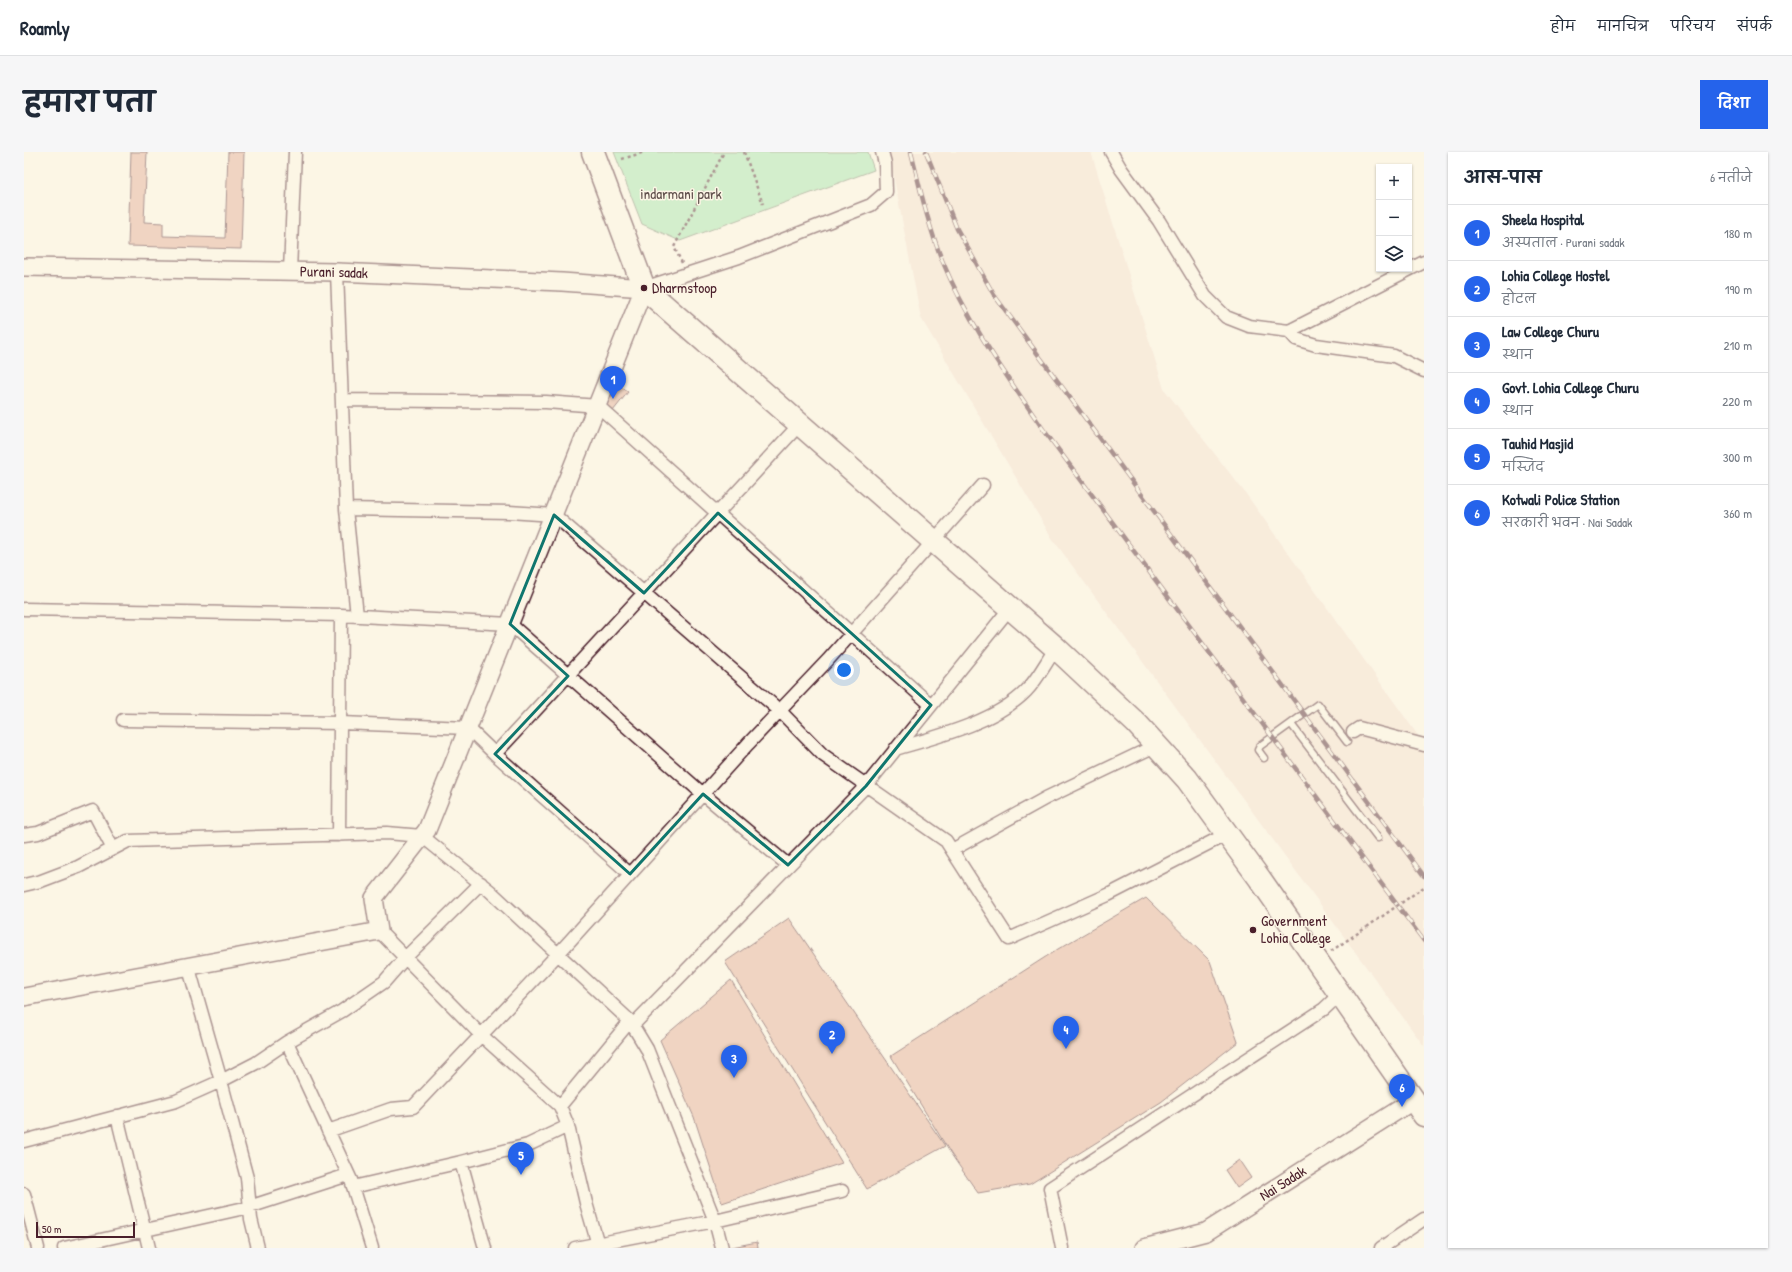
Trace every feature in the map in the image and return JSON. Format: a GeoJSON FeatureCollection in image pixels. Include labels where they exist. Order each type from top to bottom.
{"type":"FeatureCollection","features":[{"type":"Feature","properties":{"kind":"highway"},"geometry":{"type":"LineString","coordinates":[[593,152],[644,288],[1056,648],[1137,724],[1157,745],[1187,779],[1227,834],[1419,1107]]}},
{"type":"Feature","properties":{"kind":"street"},"geometry":{"type":"LineString","coordinates":[[290,271],[295,152]]}},
{"type":"Feature","properties":{"kind":"street"},"geometry":{"type":"LineString","coordinates":[[598,1246],[586,1203],[568,1126],[560,1106],[481,1035],[379,931],[374,898],[427,830],[644,288],[739,257],[871,205],[886,192],[885,163],[882,152]]}},
{"type":"Feature","properties":{"kind":"street"},"geometry":{"type":"LineString","coordinates":[[1111,152],[1121,169],[1159,221],[1205,296],[1226,317],[1249,326],[1289,331],[1424,262]]}},
{"type":"Feature","properties":{"kind":"street","name":"Purani sadak"},"geometry":{"type":"LineString","coordinates":[[24,267],[337,272],[562,282],[644,288]]}},
{"type":"Feature","properties":{"kind":"street"},"geometry":{"type":"LineString","coordinates":[[337,272],[346,509],[357,616]]}},
{"type":"Feature","properties":{"kind":"street"},"geometry":{"type":"LineString","coordinates":[[1289,331],[1296,339],[1316,345],[1394,356],[1424,371]]}},
{"type":"Feature","properties":{"kind":"street"},"geometry":{"type":"LineString","coordinates":[[343,400],[546,402],[598,406],[931,705]]}},
{"type":"Feature","properties":{"kind":"street"},"geometry":{"type":"LineString","coordinates":[[495,754],[799,425]]}},
{"type":"Feature","properties":{"kind":"street"},"geometry":{"type":"LineString","coordinates":[[328,1131],[390,1109],[412,1107],[558,954],[851,634],[984,485]]}},
{"type":"Feature","properties":{"kind":"street"},"geometry":{"type":"LineString","coordinates":[[346,509],[508,512],[554,515],[780,711],[823,755],[946,841],[1009,939],[1108,896],[1227,834]]}},
{"type":"Feature","properties":{"kind":"street"},"geometry":{"type":"LineString","coordinates":[[560,1106],[631,1023],[866,786],[1010,608]]}},
{"type":"Feature","properties":{"kind":"street"},"geometry":{"type":"LineString","coordinates":[[24,609],[341,615],[510,624],[703,794],[788,865]]}},
{"type":"Feature","properties":{"kind":"street"},"geometry":{"type":"LineString","coordinates":[[339,834],[341,615]]}},
{"type":"Feature","properties":{"kind":"street"},"geometry":{"type":"LineString","coordinates":[[896,749],[938,736],[999,712],[1026,691],[1056,648]]}},
{"type":"Feature","properties":{"kind":"street"},"geometry":{"type":"LineString","coordinates":[[123,720],[341,723],[468,728],[495,754],[630,874]]}},
{"type":"Feature","properties":{"kind":"street"},"geometry":{"type":"LineString","coordinates":[[1350,737],[1359,728],[1424,744]]}},
{"type":"Feature","properties":{"kind":"street"},"geometry":{"type":"LineString","coordinates":[[952,850],[1046,798],[1157,745]]}},
{"type":"Feature","properties":{"kind":"street"},"geometry":{"type":"LineString","coordinates":[[24,835],[38,833],[93,811],[113,849]]}},
{"type":"Feature","properties":{"kind":"street"},"geometry":{"type":"LineString","coordinates":[[24,885],[41,881],[78,867],[128,841],[387,833],[422,836],[481,883],[631,1023],[647,1049],[715,1221],[722,1248]]}},
{"type":"Feature","properties":{"kind":"street"},"geometry":{"type":"LineString","coordinates":[[24,1141],[176,1101],[222,1081],[256,1063],[287,1042],[342,1011],[384,982],[405,958],[481,883]]}},
{"type":"Feature","properties":{"kind":"street"},"geometry":{"type":"LineString","coordinates":[[24,997],[188,965],[379,931]]}},
{"type":"Feature","properties":{"kind":"street"},"geometry":{"type":"LineString","coordinates":[[188,965],[222,1081],[247,1178],[250,1207],[258,1248]]}},
{"type":"Feature","properties":{"kind":"street"},"geometry":{"type":"LineString","coordinates":[[1062,1248],[1050,1188],[1324,1008],[1340,994]]}},
{"type":"Feature","properties":{"kind":"street"},"geometry":{"type":"LineString","coordinates":[[287,1042],[353,1187],[372,1248]]}},
{"type":"Feature","properties":{"kind":"street","name":"Nai Sadak"},"geometry":{"type":"LineString","coordinates":[[1144,1248],[1206,1232],[1419,1107]]}},
{"type":"Feature","properties":{"kind":"street"},"geometry":{"type":"LineString","coordinates":[[117,1116],[149,1248]]}},
{"type":"Feature","properties":{"kind":"street"},"geometry":{"type":"LineString","coordinates":[[353,1187],[528,1145],[568,1126]]}},
{"type":"Feature","properties":{"kind":"street"},"geometry":{"type":"LineString","coordinates":[[461,1162],[485,1248]]}},
{"type":"Feature","properties":{"kind":"street"},"geometry":{"type":"LineString","coordinates":[[64,1248],[250,1207],[348,1175]]}},
{"type":"Feature","properties":{"kind":"street"},"geometry":{"type":"LineString","coordinates":[[575,1248],[598,1246],[715,1221],[842,1191]]}},
{"type":"Feature","properties":{"kind":"street"},"geometry":{"type":"LineString","coordinates":[[24,1194],[38,1248]]}},
{"type":"Feature","properties":{"kind":"street"},"geometry":{"type":"LineString","coordinates":[[1381,1248],[1394,1244],[1424,1219]]}},
{"type":"Feature","properties":{"kind":"lane"},"geometry":{"type":"LineString","coordinates":[[1264,758],[1258,750],[1260,746],[1318,704],[1350,737]]}},
{"type":"Feature","properties":{"kind":"lane"},"geometry":{"type":"LineString","coordinates":[[1291,724],[1378,838]]}},
{"type":"Feature","properties":{"kind":"path"},"geometry":{"type":"LineString","coordinates":[[622,159],[646,152]]}},
{"type":"Feature","properties":{"kind":"path"},"geometry":{"type":"LineString","coordinates":[[687,274],[674,247],[724,152]]}},
{"type":"Feature","properties":{"kind":"path"},"geometry":{"type":"LineString","coordinates":[[744,152],[763,204]]}},
{"type":"Feature","properties":{"kind":"path"},"geometry":{"type":"LineString","coordinates":[[1317,961],[1424,887]]}},
{"type":"Feature","properties":{"kind":"highlighted area"},"geometry":{"type":"Polygon","coordinates":[[[718,513],[931,705],[866,786],[788,865],[703,794],[630,874],[495,754],[568,676],[510,624],[554,515],[644,593],[718,513]]]}},
{"type":"Feature","properties":{"kind":"shaded area"},"geometry":{"type":"Polygon","coordinates":[[[889,152],[1091,152],[1164,389],[1246,494],[1424,744],[1424,1046],[1052,538],[921,318],[889,152]]]}},
{"type":"Feature","properties":{"kind":"green space","name":"indarmani park"},"geometry":{"type":"Polygon","coordinates":[[[614,152],[868,152],[874,170],[680,241],[642,224],[614,152]]]}},
{"type":"Feature","properties":{"kind":"building"},"geometry":{"type":"Polygon","coordinates":[[[131,152],[147,152],[144,222],[163,223],[163,236],[225,238],[228,152],[244,152],[241,249],[128,246],[131,152]]]}},
{"type":"Feature","properties":{"kind":"building"},"geometry":{"type":"Polygon","coordinates":[[[617,384],[628,392],[613,411],[602,403],[617,384]]]}},
{"type":"Feature","properties":{"kind":"building"},"geometry":{"type":"Polygon","coordinates":[[[1146,898],[1210,961],[1238,1042],[1161,1102],[1030,1184],[978,1193],[951,1154],[891,1056],[1058,949],[1146,898]]]}},
{"type":"Feature","properties":{"kind":"building"},"geometry":{"type":"Polygon","coordinates":[[[789,918],[945,1146],[867,1189],[725,962],[789,918]]]}},
{"type":"Feature","properties":{"kind":"building"},"geometry":{"type":"Polygon","coordinates":[[[731,980],[842,1163],[722,1203],[694,1117],[660,1040],[731,980]]]}},
{"type":"Feature","properties":{"kind":"building"},"geometry":{"type":"Polygon","coordinates":[[[1239,1160],[1251,1178],[1237,1188],[1225,1170],[1239,1160]]]}},
{"type":"Feature","properties":{"kind":"building"},"geometry":{"type":"Polygon","coordinates":[[[757,1242],[758,1248],[727,1248],[757,1242]]]}},
{"type":"Feature","properties":{"kind":"railway"},"geometry":{"type":"LineString","coordinates":[[911,152],[928,220],[942,260],[963,305],[1001,368],[1043,429],[1424,941]]}},
{"type":"Feature","properties":{"kind":"railway"},"geometry":{"type":"LineString","coordinates":[[926,152],[957,229],[994,295],[1424,876]]}},
{"type":"Feature","properties":{"kind":"place","name":"Dharmstoop"},"geometry":{"type":"Point","coordinates":[644,288]}},
{"type":"Feature","properties":{"kind":"place","name":"Sheela Hospital"},"geometry":{"type":"Point","coordinates":[613,399]}},
{"type":"Feature","properties":{"kind":"place","name":"Government Lohia College"},"geometry":{"type":"Point","coordinates":[1253,930]}},
{"type":"Feature","properties":{"kind":"place","name":"Govt. Lohia College Churu"},"geometry":{"type":"Point","coordinates":[1066,1049]}},
{"type":"Feature","properties":{"kind":"place","name":"Lohia College Hostel"},"geometry":{"type":"Point","coordinates":[832,1054]}},
{"type":"Feature","properties":{"kind":"place","name":"Law College Churu"},"geometry":{"type":"Point","coordinates":[734,1078]}},
{"type":"Feature","properties":{"kind":"place","name":"Kotwali Police Station"},"geometry":{"type":"Point","coordinates":[1402,1107]}},
{"type":"Feature","properties":{"kind":"place","name":"Tauhid Masjid"},"geometry":{"type":"Point","coordinates":[521,1175]}}]}
